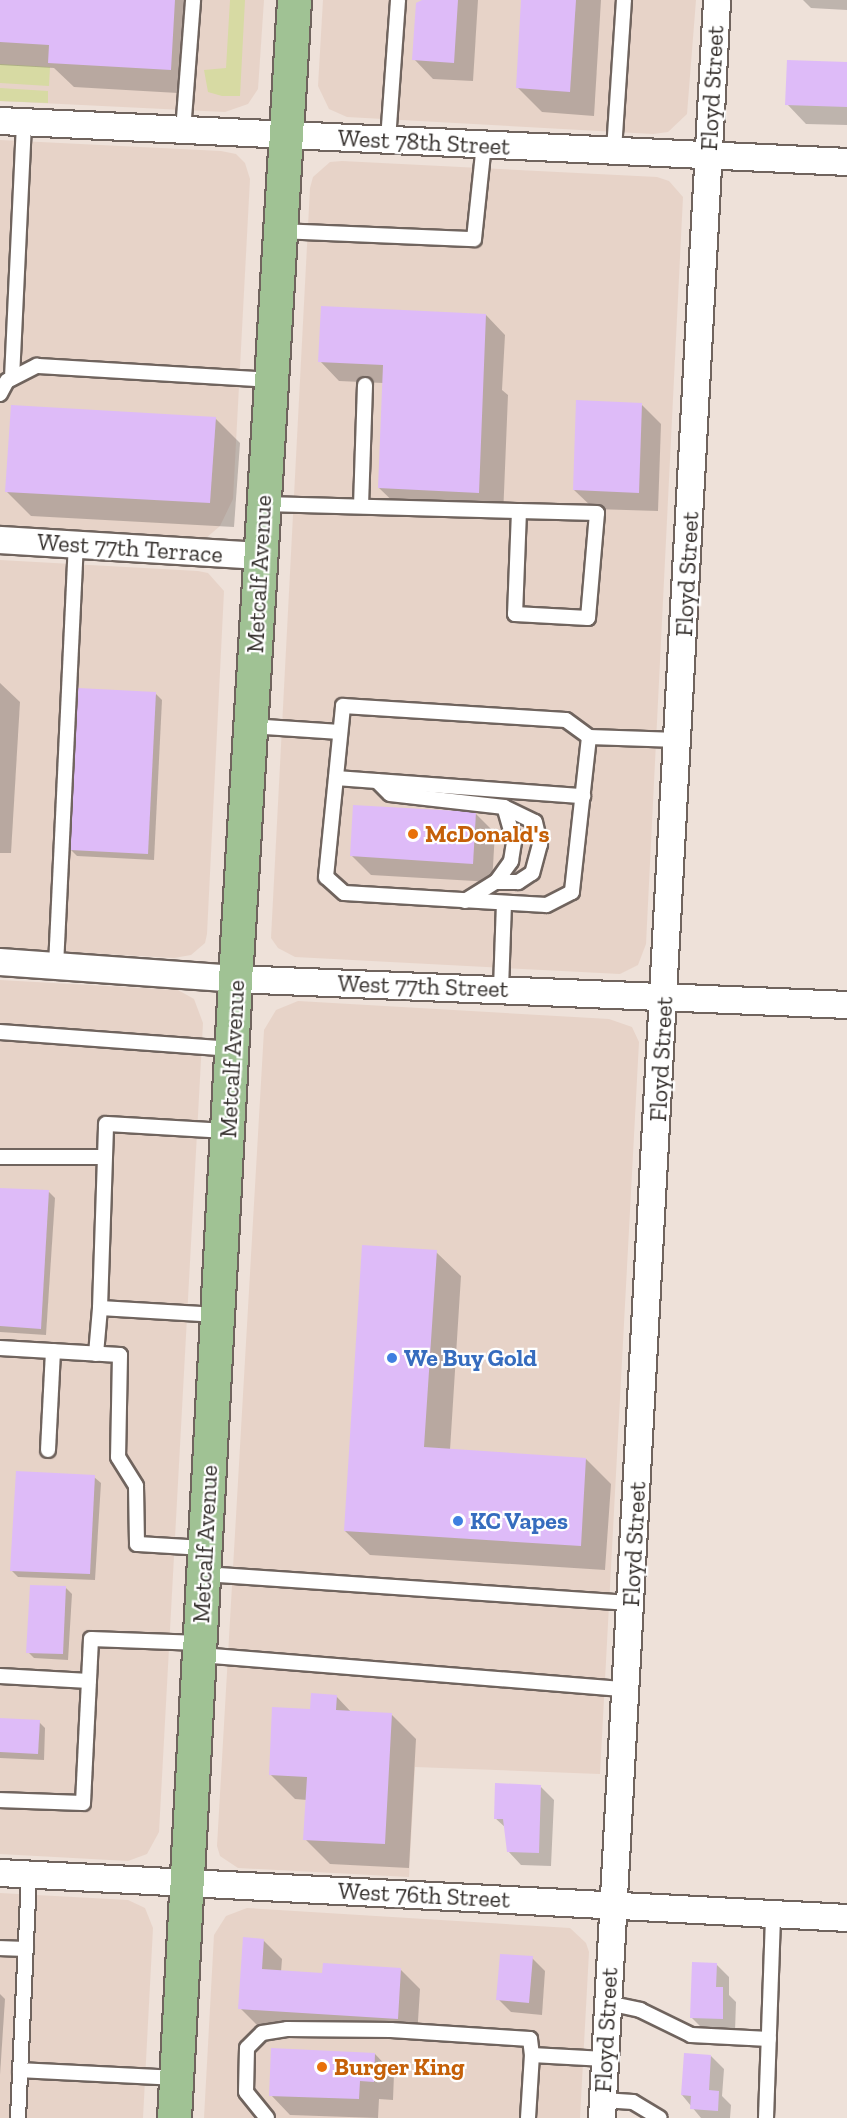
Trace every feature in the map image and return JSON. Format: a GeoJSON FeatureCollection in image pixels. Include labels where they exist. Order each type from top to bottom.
{"type":"FeatureCollection","features":[{"type":"Feature","properties":{"kind":"main road","name":"Metcalf Avenue"},"geometry":{"type":"LineString","coordinates":[[174,2118],[229,1131],[235,979],[294,0]]}},
{"type":"Feature","properties":{"kind":"street","name":"Floyd Street"},"geometry":{"type":"LineString","coordinates":[[602,2109],[717,0]]}},
{"type":"Feature","properties":{"kind":"street","name":"West 78th Street"},"geometry":{"type":"LineString","coordinates":[[12,122],[847,162]]}},
{"type":"Feature","properties":{"kind":"street","name":"West 77th Terrace"},"geometry":{"type":"LineString","coordinates":[[0,540],[260,556]]}},
{"type":"Feature","properties":{"kind":"street","name":"West 77th Street"},"geometry":{"type":"LineString","coordinates":[[0,962],[235,979],[847,1005]]}},
{"type":"Feature","properties":{"kind":"street","name":"West 76th Street"},"geometry":{"type":"LineString","coordinates":[[0,1873],[847,1918]]}},
{"type":"Feature","properties":{"kind":"lane"},"geometry":{"type":"LineString","coordinates":[[183,130],[193,0]]}},
{"type":"Feature","properties":{"kind":"lane"},"geometry":{"type":"LineString","coordinates":[[388,140],[398,0]]}},
{"type":"Feature","properties":{"kind":"lane"},"geometry":{"type":"LineString","coordinates":[[614,150],[624,0]]}},
{"type":"Feature","properties":{"kind":"lane"},"geometry":{"type":"LineString","coordinates":[[12,122],[12,378]]}},
{"type":"Feature","properties":{"kind":"lane"},"geometry":{"type":"LineString","coordinates":[[280,231],[474,239],[484,144]]}},
{"type":"Feature","properties":{"kind":"lane"},"geometry":{"type":"LineString","coordinates":[[0,394],[12,378],[37,366],[270,380]]}},
{"type":"Feature","properties":{"kind":"lane"},"geometry":{"type":"LineString","coordinates":[[361,506],[365,385]]}},
{"type":"Feature","properties":{"kind":"lane"},"geometry":{"type":"LineString","coordinates":[[263,504],[597,513],[588,618],[515,614],[519,511]]}},
{"type":"Feature","properties":{"kind":"lane"},"geometry":{"type":"LineString","coordinates":[[56,966],[76,543]]}},
{"type":"Feature","properties":{"kind":"lane"},"geometry":{"type":"LineString","coordinates":[[589,737],[572,891],[546,904],[464,901],[344,894],[326,877],[343,706],[566,720],[589,737],[678,740]]}},
{"type":"Feature","properties":{"kind":"lane"},"geometry":{"type":"LineString","coordinates":[[250,726],[340,732]]}},
{"type":"Feature","properties":{"kind":"lane"},"geometry":{"type":"LineString","coordinates":[[336,778],[583,796]]}},
{"type":"Feature","properties":{"kind":"lane"},"geometry":{"type":"LineString","coordinates":[[377,781],[390,794],[504,807],[535,822],[540,844],[532,873],[518,882],[496,882]]}},
{"type":"Feature","properties":{"kind":"lane"},"geometry":{"type":"LineString","coordinates":[[464,901],[496,882],[511,861],[513,841],[504,807]]}},
{"type":"Feature","properties":{"kind":"lane"},"geometry":{"type":"LineString","coordinates":[[501,989],[504,903]]}},
{"type":"Feature","properties":{"kind":"lane"},"geometry":{"type":"LineString","coordinates":[[0,1032],[232,1049]]}},
{"type":"Feature","properties":{"kind":"lane"},"geometry":{"type":"LineString","coordinates":[[96,1354],[106,1124],[229,1131]]}},
{"type":"Feature","properties":{"kind":"lane"},"geometry":{"type":"LineString","coordinates":[[0,1157],[104,1157]]}},
{"type":"Feature","properties":{"kind":"lane"},"geometry":{"type":"LineString","coordinates":[[99,1308],[218,1315]]}},
{"type":"Feature","properties":{"kind":"lane"},"geometry":{"type":"LineString","coordinates":[[0,1348],[120,1355],[118,1457],[136,1486],[137,1544],[205,1561],[630,1603]]}},
{"type":"Feature","properties":{"kind":"lane"},"geometry":{"type":"LineString","coordinates":[[48,1450],[54,1351]]}},
{"type":"Feature","properties":{"kind":"lane"},"geometry":{"type":"LineString","coordinates":[[0,1800],[83,1803],[91,1639],[625,1689]]}},
{"type":"Feature","properties":{"kind":"lane"},"geometry":{"type":"LineString","coordinates":[[0,1676],[89,1681]]}},
{"type":"Feature","properties":{"kind":"lane"},"geometry":{"type":"LineString","coordinates":[[18,2118],[29,1874]]}},
{"type":"Feature","properties":{"kind":"lane"},"geometry":{"type":"LineString","coordinates":[[766,2118],[773,1914]]}},
{"type":"Feature","properties":{"kind":"lane"},"geometry":{"type":"LineString","coordinates":[[0,1948],[26,1949]]}},
{"type":"Feature","properties":{"kind":"lane"},"geometry":{"type":"LineString","coordinates":[[608,2003],[640,2010],[691,2035],[769,2039]]}},
{"type":"Feature","properties":{"kind":"lane"},"geometry":{"type":"LineString","coordinates":[[267,2118],[246,2092],[247,2048],[261,2033],[287,2029],[391,2030],[530,2039],[532,2055],[528,2118]]}},
{"type":"Feature","properties":{"kind":"lane"},"geometry":{"type":"LineString","coordinates":[[532,2055],[605,2059]]}},
{"type":"Feature","properties":{"kind":"lane"},"geometry":{"type":"LineString","coordinates":[[20,2070],[176,2078]]}},
{"type":"Feature","properties":{"kind":"lane"},"geometry":{"type":"LineString","coordinates":[[602,2109],[633,2102],[660,2118]]}},
{"type":"Feature","properties":{"kind":"shaded area"},"geometry":{"type":"Polygon","coordinates":[[[0,0],[264,0],[258,89],[248,104],[225,112],[0,101],[0,0]]]}},
{"type":"Feature","properties":{"kind":"shaded area"},"geometry":{"type":"Polygon","coordinates":[[[323,0],[696,0],[687,114],[668,132],[653,134],[347,117],[329,109],[318,86],[323,0]]]}},
{"type":"Feature","properties":{"kind":"shaded area"},"geometry":{"type":"Polygon","coordinates":[[[0,140],[221,151],[236,154],[245,163],[250,179],[233,499],[220,526],[205,539],[192,542],[0,531],[0,140]]]}},
{"type":"Feature","properties":{"kind":"shaded area"},"geometry":{"type":"Polygon","coordinates":[[[330,162],[657,177],[669,181],[683,197],[646,944],[638,965],[620,974],[295,957],[278,948],[271,938],[310,188],[313,177],[330,162]]]}},
{"type":"Feature","properties":{"kind":"shaded area"},"geometry":{"type":"Polygon","coordinates":[[[0,560],[198,571],[208,573],[224,591],[207,934],[205,943],[191,955],[174,958],[0,948],[0,560]]]}},
{"type":"Feature","properties":{"kind":"shaded area"},"geometry":{"type":"Polygon","coordinates":[[[0,980],[178,990],[194,999],[203,1023],[159,1832],[147,1854],[128,1861],[0,1854],[0,980]]]}},
{"type":"Feature","properties":{"kind":"shaded area"},"geometry":{"type":"Polygon","coordinates":[[[298,1001],[609,1019],[632,1027],[639,1042],[600,1774],[415,1767],[409,1877],[238,1868],[220,1856],[217,1846],[264,1030],[276,1010],[298,1001]]]}},
{"type":"Feature","properties":{"kind":"shaded area"},"geometry":{"type":"Polygon","coordinates":[[[0,1893],[128,1900],[145,1908],[153,1928],[143,2118],[0,2118],[0,1893]]]}},
{"type":"Feature","properties":{"kind":"shaded area"},"geometry":{"type":"Polygon","coordinates":[[[247,1908],[570,1928],[586,1943],[589,1952],[580,2118],[204,2118],[214,1935],[226,1916],[247,1908]]]}},
{"type":"Feature","properties":{"kind":"green space"},"geometry":{"type":"Polygon","coordinates":[[[230,0],[245,0],[240,96],[222,96],[208,92],[204,70],[226,68],[230,0]]]}},
{"type":"Feature","properties":{"kind":"green space"},"geometry":{"type":"Polygon","coordinates":[[[0,64],[50,67],[49,86],[0,83],[0,64]]]}},
{"type":"Feature","properties":{"kind":"green space"},"geometry":{"type":"Polygon","coordinates":[[[0,88],[48,91],[48,103],[0,101],[0,88]]]}},
{"type":"Feature","properties":{"kind":"building"},"geometry":{"type":"Polygon","coordinates":[[[0,0],[175,0],[171,70],[48,63],[49,45],[0,42],[0,0]]]}},
{"type":"Feature","properties":{"kind":"building"},"geometry":{"type":"Polygon","coordinates":[[[422,0],[458,0],[454,63],[412,60],[416,3],[422,0]]]}},
{"type":"Feature","properties":{"kind":"building"},"geometry":{"type":"Polygon","coordinates":[[[521,0],[576,0],[570,92],[516,88],[521,0]]]}},
{"type":"Feature","properties":{"kind":"building"},"geometry":{"type":"Polygon","coordinates":[[[787,60],[847,62],[847,107],[785,105],[787,60]]]}},
{"type":"Feature","properties":{"kind":"building"},"geometry":{"type":"Polygon","coordinates":[[[321,306],[486,314],[479,493],[378,488],[383,365],[318,362],[321,306]]]}},
{"type":"Feature","properties":{"kind":"building"},"geometry":{"type":"Polygon","coordinates":[[[576,400],[642,403],[639,493],[573,490],[576,400]]]}},
{"type":"Feature","properties":{"kind":"building"},"geometry":{"type":"Polygon","coordinates":[[[11,405],[216,417],[210,503],[5,492],[11,405]]]}},
{"type":"Feature","properties":{"kind":"building"},"geometry":{"type":"Polygon","coordinates":[[[78,688],[156,692],[148,854],[70,850],[78,688]]]}},
{"type":"Feature","properties":{"kind":"building","name":"McDonald's"},"geometry":{"type":"Polygon","coordinates":[[[353,805],[476,812],[473,864],[350,856],[353,805]]]}},
{"type":"Feature","properties":{"kind":"building"},"geometry":{"type":"Polygon","coordinates":[[[0,1188],[49,1190],[41,1329],[0,1326],[0,1188]]]}},
{"type":"Feature","properties":{"kind":"building"},"geometry":{"type":"Polygon","coordinates":[[[362,1245],[437,1250],[424,1447],[586,1458],[581,1546],[344,1531],[362,1245]]]}},
{"type":"Feature","properties":{"kind":"building"},"geometry":{"type":"Polygon","coordinates":[[[16,1471],[95,1475],[90,1574],[10,1571],[16,1471]]]}},
{"type":"Feature","properties":{"kind":"building"},"geometry":{"type":"Polygon","coordinates":[[[30,1585],[66,1586],[63,1654],[26,1653],[30,1585]]]}},
{"type":"Feature","properties":{"kind":"building"},"geometry":{"type":"Polygon","coordinates":[[[311,1693],[337,1695],[336,1710],[392,1713],[385,1844],[303,1840],[307,1777],[269,1775],[272,1707],[310,1709],[311,1693]]]}},
{"type":"Feature","properties":{"kind":"building"},"geometry":{"type":"Polygon","coordinates":[[[0,1718],[40,1720],[38,1754],[0,1752],[0,1718]]]}},
{"type":"Feature","properties":{"kind":"building"},"geometry":{"type":"Polygon","coordinates":[[[495,1783],[541,1785],[539,1853],[507,1852],[503,1819],[494,1819],[495,1783]]]}},
{"type":"Feature","properties":{"kind":"building"},"geometry":{"type":"Polygon","coordinates":[[[243,1937],[264,1939],[262,1969],[322,1973],[323,1963],[401,1968],[398,2019],[238,2009],[243,1937]]]}},
{"type":"Feature","properties":{"kind":"building"},"geometry":{"type":"Polygon","coordinates":[[[500,1954],[533,1956],[529,2003],[496,2000],[500,1954]]]}},
{"type":"Feature","properties":{"kind":"building"},"geometry":{"type":"Polygon","coordinates":[[[692,1962],[717,1963],[716,1987],[723,1987],[723,2019],[690,2018],[692,1962]]]}},
{"type":"Feature","properties":{"kind":"building","name":"Burger King"},"geometry":{"type":"Polygon","coordinates":[[[271,2048],[375,2053],[374,2082],[360,2081],[359,2099],[269,2096],[271,2048]]]}},
{"type":"Feature","properties":{"kind":"building"},"geometry":{"type":"Polygon","coordinates":[[[684,2053],[711,2055],[709,2090],[719,2091],[718,2111],[690,2109],[691,2096],[681,2095],[684,2053]]]}},
{"type":"Feature","properties":{"kind":"place","name":"McDonald's"},"geometry":{"type":"Point","coordinates":[413,834]}},
{"type":"Feature","properties":{"kind":"place","name":"We Buy Gold"},"geometry":{"type":"Point","coordinates":[392,1358]}},
{"type":"Feature","properties":{"kind":"place","name":"KC Vapes"},"geometry":{"type":"Point","coordinates":[458,1521]}},
{"type":"Feature","properties":{"kind":"place","name":"Burger King"},"geometry":{"type":"Point","coordinates":[322,2067]}}]}
